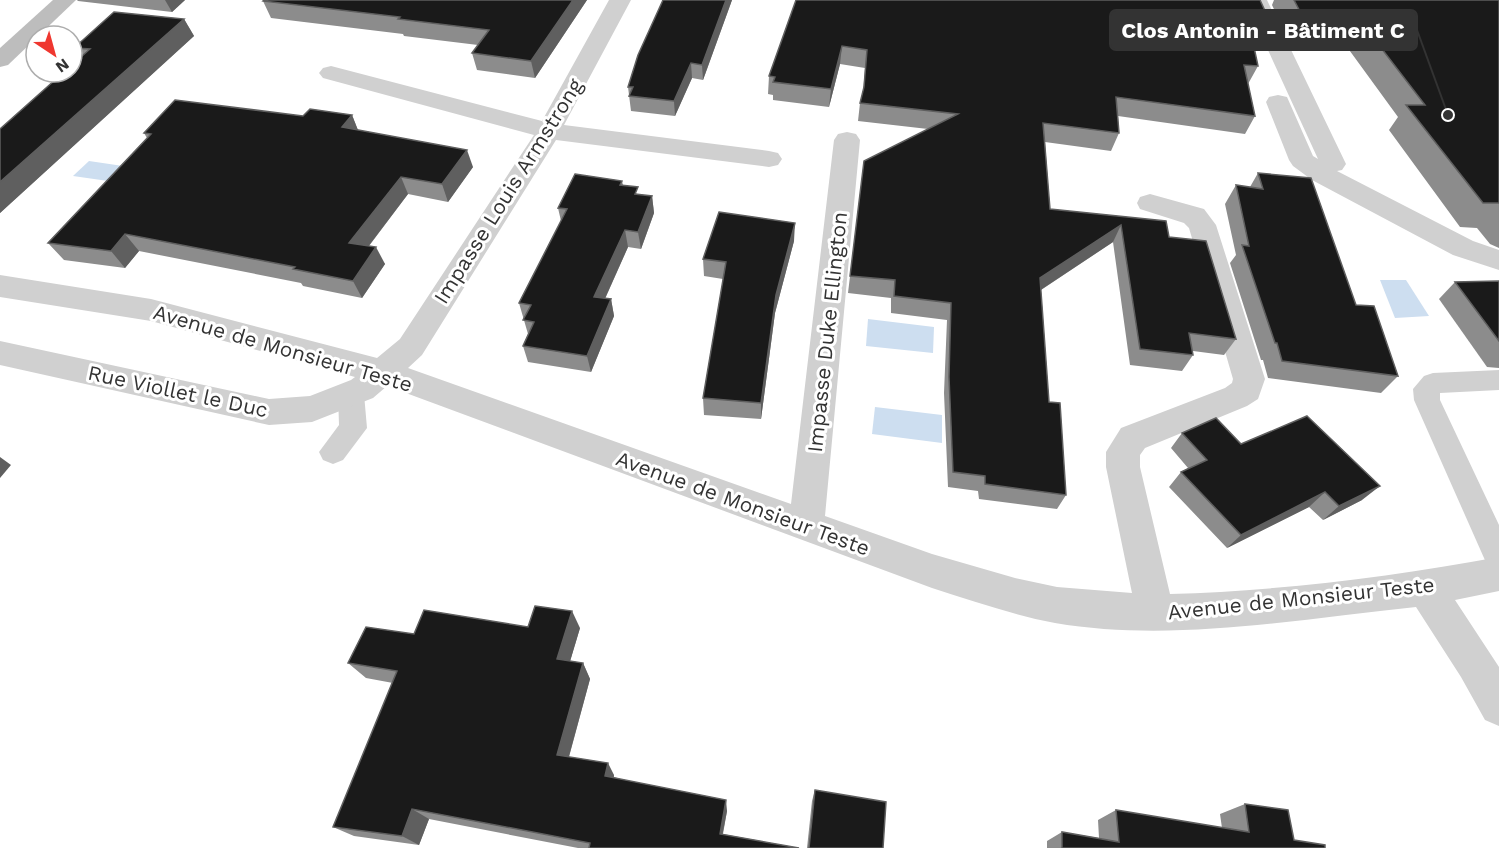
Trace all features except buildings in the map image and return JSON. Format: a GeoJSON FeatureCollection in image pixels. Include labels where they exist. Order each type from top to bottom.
{"type":"FeatureCollection","features":[{"type":"Feature","properties":{"kind":"street"},"geometry":{"type":"LineString","coordinates":[[0,60],[65,0]]}},
{"type":"Feature","properties":{"kind":"street","name":"Impasse Louis Armstrong"},"geometry":{"type":"LineString","coordinates":[[383,372],[411,347],[549,131],[620,0]]}},
{"type":"Feature","properties":{"kind":"street"},"geometry":{"type":"LineString","coordinates":[[1256,0],[1333,165]]}},
{"type":"Feature","properties":{"kind":"street"},"geometry":{"type":"LineString","coordinates":[[331,73],[549,131],[769,159]]}},
{"type":"Feature","properties":{"kind":"street"},"geometry":{"type":"LineString","coordinates":[[1278,102],[1302,160],[1322,174],[1463,248],[1499,260]]}},
{"type":"Feature","properties":{"kind":"street","name":"Impasse Duke Ellington"},"geometry":{"type":"LineString","coordinates":[[806,524],[847,140]]}},
{"type":"Feature","properties":{"kind":"street"},"geometry":{"type":"LineString","coordinates":[[1150,203],[1194,216],[1202,225],[1249,379],[1247,390],[1236,398],[1133,438],[1123,452],[1123,467],[1155,613]]}},
{"type":"Feature","properties":{"kind":"street","name":"Avenue de Monsieur Teste"},"geometry":{"type":"LineString","coordinates":[[0,286],[151,310],[383,372],[932,571],[1015,596],[1057,605],[1155,613],[1211,610],[1425,588],[1499,574]]}},
{"type":"Feature","properties":{"kind":"street","name":"Rue Viollet le Duc"},"geometry":{"type":"LineString","coordinates":[[0,353],[269,412],[312,409],[351,394],[383,372]]}},
{"type":"Feature","properties":{"kind":"street"},"geometry":{"type":"LineString","coordinates":[[1425,588],[1475,663],[1499,706]]}},
{"type":"Feature","properties":{"kind":"lane"},"geometry":{"type":"LineString","coordinates":[[1499,380],[1433,383],[1426,389],[1427,400],[1499,558]]}},
{"type":"Feature","properties":{"kind":"lane"},"geometry":{"type":"LineString","coordinates":[[333,452],[353,428],[351,394]]}},
{"type":"Feature","properties":{"kind":"water"},"geometry":{"type":"Polygon","coordinates":[[[89,161],[123,166],[108,181],[73,176],[89,161]]]}},
{"type":"Feature","properties":{"kind":"water"},"geometry":{"type":"Polygon","coordinates":[[[1380,280],[1406,280],[1429,316],[1395,318],[1380,280]]]}},
{"type":"Feature","properties":{"kind":"water"},"geometry":{"type":"Polygon","coordinates":[[[868,319],[934,327],[933,353],[866,346],[868,319]]]}},
{"type":"Feature","properties":{"kind":"water"},"geometry":{"type":"Polygon","coordinates":[[[875,407],[942,415],[942,443],[872,434],[875,407]]]}},
{"type":"Feature","properties":{"kind":"place","name":"Clos Antonin - Bâtiment C"},"geometry":{"type":"Point","coordinates":[1448,115]}}]}
